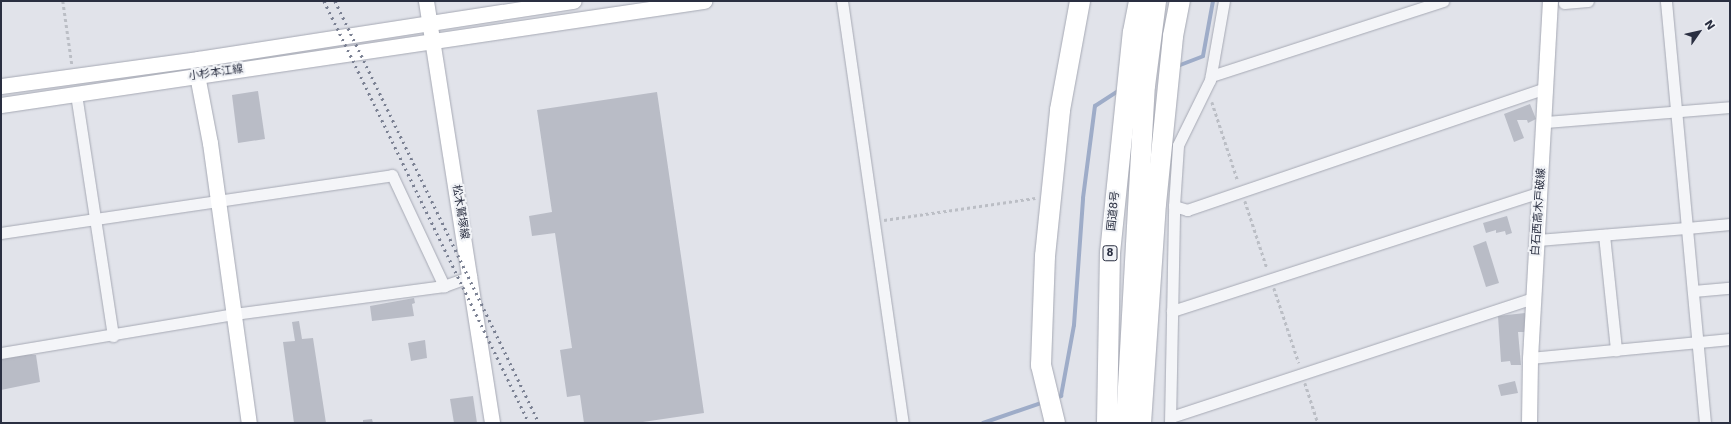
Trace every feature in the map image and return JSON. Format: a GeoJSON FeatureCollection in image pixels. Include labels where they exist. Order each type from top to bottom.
{"type":"FeatureCollection","features":[{"type":"Feature","properties":{"kind":"highway"},"geometry":{"type":"LineString","coordinates":[[1075,1],[1076,29]]}},
{"type":"Feature","properties":{"kind":"highway"},"geometry":{"type":"LineString","coordinates":[[1055,423],[1046,393],[1041,347],[1051,196],[1060,110],[1080,1]]}},
{"type":"Feature","properties":{"kind":"highway"},"geometry":{"type":"LineString","coordinates":[[1076,29],[1089,1]]}},
{"type":"Feature","properties":{"kind":"highway","name":"国道8号"},"geometry":{"type":"LineString","coordinates":[[1126,423],[1139,1]]}},
{"type":"Feature","properties":{"kind":"highway","name":"国道8号"},"geometry":{"type":"LineString","coordinates":[[1107,423],[1110,253],[1136,85],[1156,1]]}},
{"type":"Feature","properties":{"kind":"highway"},"geometry":{"type":"LineString","coordinates":[[1141,423],[1156,204],[1173,36],[1180,1]]}},
{"type":"Feature","properties":{"kind":"main road","name":"松木鷲塚線"},"geometry":{"type":"LineString","coordinates":[[426,1],[471,276],[492,423]]}},
{"type":"Feature","properties":{"kind":"main road","name":"小杉本江線"},"geometry":{"type":"LineString","coordinates":[[1,86],[73,74],[198,59],[429,22],[574,1]]}},
{"type":"Feature","properties":{"kind":"main road","name":"小杉本江線"},"geometry":{"type":"LineString","coordinates":[[1,105],[704,1]]}},
{"type":"Feature","properties":{"kind":"main road","name":"白石西高木戸破線"},"geometry":{"type":"LineString","coordinates":[[1529,423],[1530,358],[1545,122],[1545,88],[1557,2]]}},
{"type":"Feature","properties":{"kind":"main road"},"geometry":{"type":"LineString","coordinates":[[198,76],[218,202],[249,423]]}},
{"type":"Feature","properties":{"kind":"street"},"geometry":{"type":"LineString","coordinates":[[842,1],[903,423]]}},
{"type":"Feature","properties":{"kind":"street"},"geometry":{"type":"LineString","coordinates":[[1224,1],[1209,81],[1178,145],[1174,206],[1170,420],[1302,374],[1534,298]]}},
{"type":"Feature","properties":{"kind":"street"},"geometry":{"type":"LineString","coordinates":[[1209,81],[1443,1]]}},
{"type":"Feature","properties":{"kind":"street"},"geometry":{"type":"LineString","coordinates":[[1557,2],[1588,1]]}},
{"type":"Feature","properties":{"kind":"street"},"geometry":{"type":"LineString","coordinates":[[1666,1],[1705,423]]}},
{"type":"Feature","properties":{"kind":"street"},"geometry":{"type":"LineString","coordinates":[[1174,206],[1187,210],[1545,88]]}},
{"type":"Feature","properties":{"kind":"street"},"geometry":{"type":"LineString","coordinates":[[76,94],[113,336]]}},
{"type":"Feature","properties":{"kind":"street"},"geometry":{"type":"LineString","coordinates":[[1545,122],[1730,107]]}},
{"type":"Feature","properties":{"kind":"street"},"geometry":{"type":"LineString","coordinates":[[1,234],[392,175],[444,286]]}},
{"type":"Feature","properties":{"kind":"street"},"geometry":{"type":"LineString","coordinates":[[1172,311],[1540,192]]}},
{"type":"Feature","properties":{"kind":"street"},"geometry":{"type":"LineString","coordinates":[[1537,240],[1730,224]]}},
{"type":"Feature","properties":{"kind":"street"},"geometry":{"type":"LineString","coordinates":[[1604,235],[1616,350]]}},
{"type":"Feature","properties":{"kind":"street"},"geometry":{"type":"LineString","coordinates":[[1,353],[113,336],[234,314],[444,286],[471,276]]}},
{"type":"Feature","properties":{"kind":"street"},"geometry":{"type":"LineString","coordinates":[[1693,291],[1730,288]]}},
{"type":"Feature","properties":{"kind":"street"},"geometry":{"type":"LineString","coordinates":[[1530,358],[1730,340]]}},
{"type":"Feature","properties":{"kind":"path"},"geometry":{"type":"LineString","coordinates":[[62,1],[73,74]]}},
{"type":"Feature","properties":{"kind":"path"},"geometry":{"type":"LineString","coordinates":[[1209,81],[1242,191],[1318,423]]}},
{"type":"Feature","properties":{"kind":"path"},"geometry":{"type":"LineString","coordinates":[[874,223],[890,218],[1051,196]]}},
{"type":"Feature","properties":{"kind":"building"},"geometry":{"type":"Polygon","coordinates":[[[258,91],[265,139],[238,143],[232,95],[258,91]]]}},
{"type":"Feature","properties":{"kind":"building"},"geometry":{"type":"Polygon","coordinates":[[[657,92],[704,413],[636,423],[584,423],[580,395],[567,397],[560,350],[572,348],[555,233],[532,236],[529,216],[552,212],[537,110],[657,92]]]}},
{"type":"Feature","properties":{"kind":"building"},"geometry":{"type":"Polygon","coordinates":[[[1530,104],[1536,119],[1528,123],[1527,120],[1517,120],[1524,138],[1514,142],[1504,114],[1530,104]]]}},
{"type":"Feature","properties":{"kind":"building"},"geometry":{"type":"Polygon","coordinates":[[[1507,216],[1512,233],[1506,235],[1505,231],[1496,233],[1496,230],[1486,233],[1483,223],[1507,216]]]}},
{"type":"Feature","properties":{"kind":"building"},"geometry":{"type":"Polygon","coordinates":[[[1486,241],[1499,283],[1486,287],[1473,246],[1486,241]]]}},
{"type":"Feature","properties":{"kind":"building"},"geometry":{"type":"Polygon","coordinates":[[[414,298],[415,303],[412,304],[414,316],[372,321],[370,306],[414,298]]]}},
{"type":"Feature","properties":{"kind":"building"},"geometry":{"type":"Polygon","coordinates":[[[1525,313],[1525,332],[1518,332],[1521,365],[1511,365],[1510,361],[1501,362],[1498,316],[1525,313]]]}},
{"type":"Feature","properties":{"kind":"building"},"geometry":{"type":"Polygon","coordinates":[[[299,321],[302,339],[313,338],[326,423],[294,423],[283,342],[295,341],[292,322],[299,321]]]}},
{"type":"Feature","properties":{"kind":"building"},"geometry":{"type":"Polygon","coordinates":[[[425,340],[427,358],[411,361],[408,343],[425,340]]]}},
{"type":"Feature","properties":{"kind":"building"},"geometry":{"type":"Polygon","coordinates":[[[25,354],[36,355],[40,382],[1,390],[1,358],[25,354]]]}},
{"type":"Feature","properties":{"kind":"building"},"geometry":{"type":"Polygon","coordinates":[[[1515,381],[1518,393],[1501,396],[1498,385],[1515,381]]]}},
{"type":"Feature","properties":{"kind":"building"},"geometry":{"type":"Polygon","coordinates":[[[473,396],[477,423],[454,423],[450,399],[473,396]]]}},
{"type":"Feature","properties":{"kind":"building"},"geometry":{"type":"Polygon","coordinates":[[[372,419],[373,423],[363,423],[363,420],[372,419]]]}},
{"type":"Feature","properties":{"kind":"waterway"},"geometry":{"type":"LineString","coordinates":[[1175,67],[1203,56],[1213,1]]}},
{"type":"Feature","properties":{"kind":"waterway"},"geometry":{"type":"LineString","coordinates":[[1054,399],[1061,396],[1074,325],[1083,198],[1095,106],[1121,89]]}},
{"type":"Feature","properties":{"kind":"waterway"},"geometry":{"type":"LineString","coordinates":[[983,423],[1044,402]]}},
{"type":"Feature","properties":{"kind":"railway"},"geometry":{"type":"LineString","coordinates":[[324,1],[529,423]]}},
{"type":"Feature","properties":{"kind":"railway"},"geometry":{"type":"LineString","coordinates":[[335,1],[539,423]]}}]}
